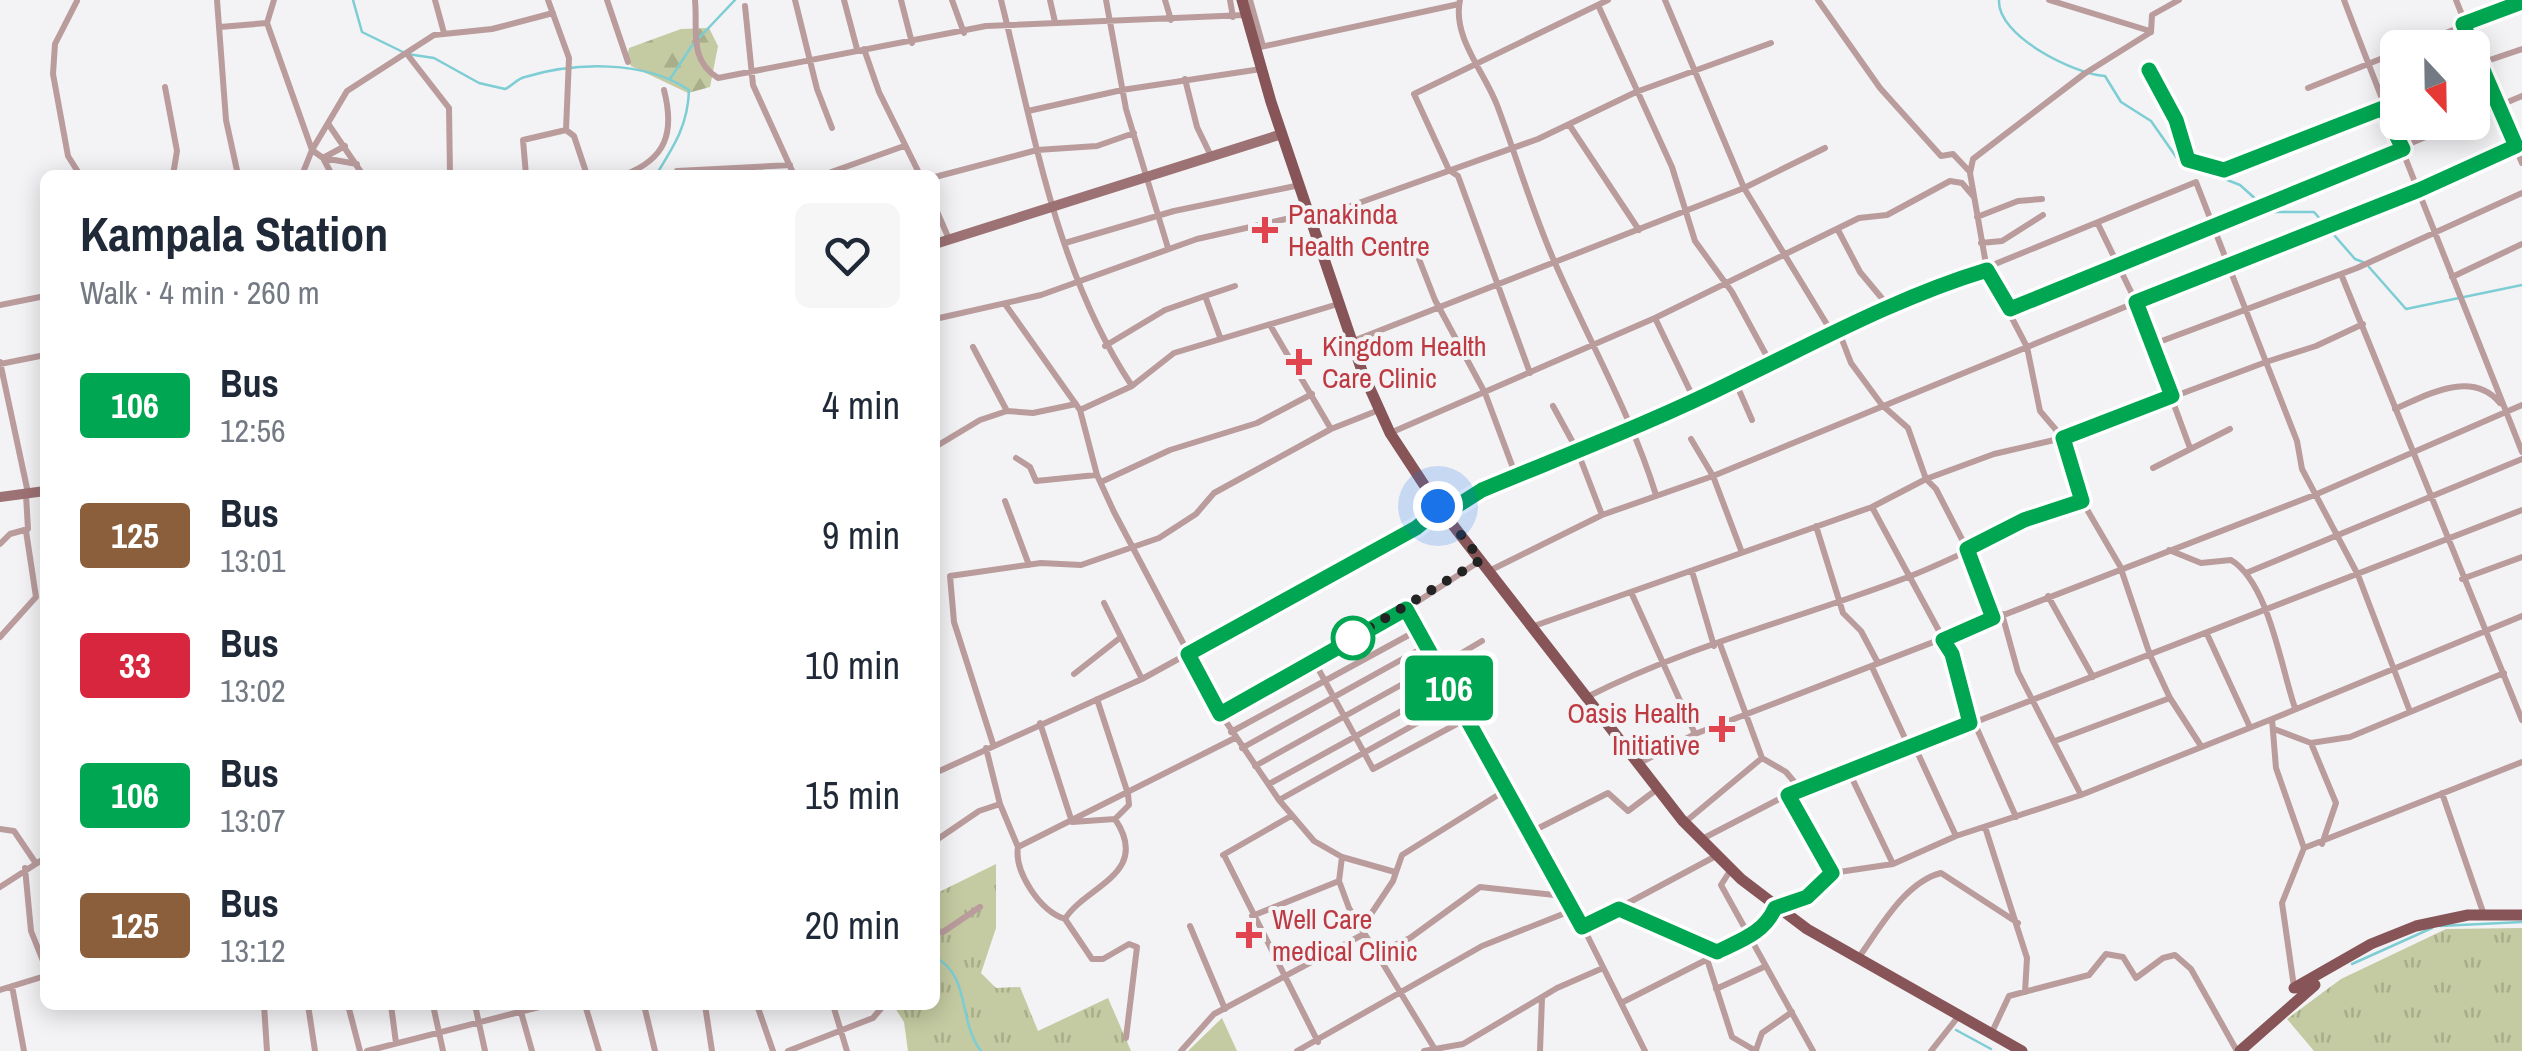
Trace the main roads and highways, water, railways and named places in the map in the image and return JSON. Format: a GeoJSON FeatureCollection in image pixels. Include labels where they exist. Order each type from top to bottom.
{"type":"FeatureCollection","features":[{"type":"Feature","properties":{"kind":"main road"},"geometry":{"type":"LineString","coordinates":[[1242,0],[1240,16],[1259,47],[1261,69],[1338,304],[1379,410],[1390,433],[1481,560],[1637,765],[1684,823],[1731,870],[1775,908],[2022,1051]]}},
{"type":"Feature","properties":{"kind":"main road"},"geometry":{"type":"LineString","coordinates":[[2238,1051],[2315,984],[2294,988],[2396,933],[2445,918],[2522,915]]}},
{"type":"Feature","properties":{"kind":"waterway"},"geometry":{"type":"LineString","coordinates":[[353,0],[362,32],[407,54],[434,58],[479,83],[505,89],[522,78],[587,67],[631,69],[671,80],[689,90],[688,103],[683,125],[659,170]]}},
{"type":"Feature","properties":{"kind":"waterway"},"geometry":{"type":"LineString","coordinates":[[698,39],[735,0]]}},
{"type":"Feature","properties":{"kind":"waterway"},"geometry":{"type":"LineString","coordinates":[[1999,0],[2002,14],[2023,39],[2057,61],[2105,76],[2121,102],[2151,121],[2179,161],[2240,185],[2259,202]]}},
{"type":"Feature","properties":{"kind":"waterway"},"geometry":{"type":"LineString","coordinates":[[670,79],[693,44]]}},
{"type":"Feature","properties":{"kind":"waterway"},"geometry":{"type":"LineString","coordinates":[[2267,204],[2274,212],[2314,212],[2355,259],[2363,262]]}},
{"type":"Feature","properties":{"kind":"waterway"},"geometry":{"type":"LineString","coordinates":[[2369,267],[2406,309],[2522,285]]}},
{"type":"Feature","properties":{"kind":"waterway"},"geometry":{"type":"LineString","coordinates":[[2440,926],[2522,922]]}},
{"type":"Feature","properties":{"kind":"waterway"},"geometry":{"type":"LineString","coordinates":[[2352,964],[2432,928]]}},
{"type":"Feature","properties":{"kind":"waterway"},"geometry":{"type":"LineString","coordinates":[[940,961],[959,987],[969,1027],[981,1051]]}},
{"type":"Feature","properties":{"kind":"waterway"},"geometry":{"type":"LineString","coordinates":[[1956,1030],[1991,1049]]}},
{"type":"Feature","properties":{"kind":"place","name":"Panakinda Health Centre"},"geometry":{"type":"Point","coordinates":[1265,230]}},
{"type":"Feature","properties":{"kind":"place","name":"Kingdom Health Care Clinic"},"geometry":{"type":"Point","coordinates":[1299,362]}},
{"type":"Feature","properties":{"kind":"place","name":"Oasis Health Initiative"},"geometry":{"type":"Point","coordinates":[1722,729]}},
{"type":"Feature","properties":{"kind":"place","name":"Well Care medical Clinic"},"geometry":{"type":"Point","coordinates":[1249,935]}}]}
